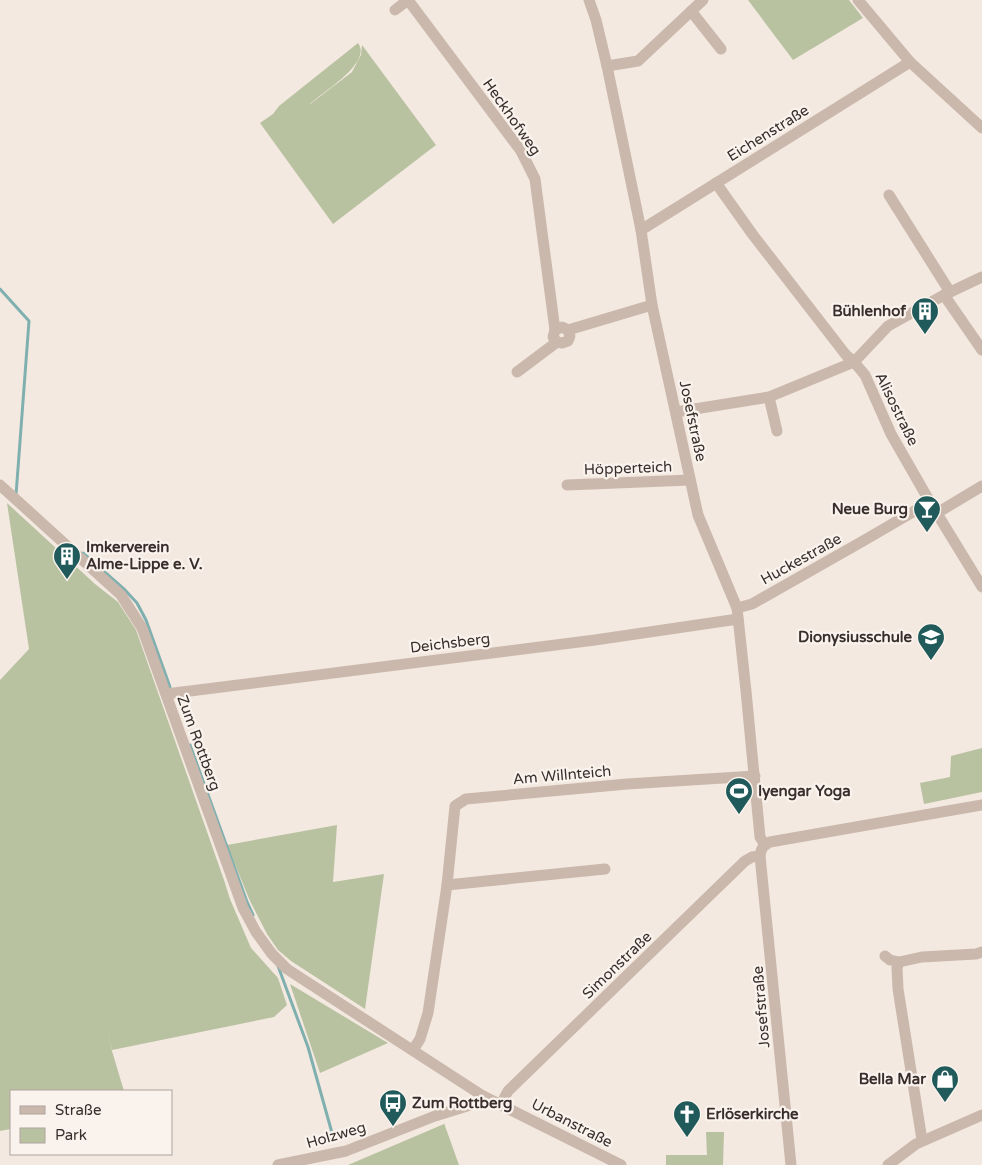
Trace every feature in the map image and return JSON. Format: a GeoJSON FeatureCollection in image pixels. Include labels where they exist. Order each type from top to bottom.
{"type":"FeatureCollection","features":[{"type":"Feature","properties":{"kind":"street"},"geometry":{"type":"LineString","coordinates":[[395,10],[408,0]]}},
{"type":"Feature","properties":{"kind":"street","name":"Heckhofweg"},"geometry":{"type":"LineString","coordinates":[[408,0],[521,151],[535,179],[555,330],[553,337],[556,342]]}},
{"type":"Feature","properties":{"kind":"street","name":"Josefstraße"},"geometry":{"type":"LineString","coordinates":[[589,0],[596,20],[641,230],[652,305],[698,515],[738,614],[760,837],[763,849],[791,1165]]}},
{"type":"Feature","properties":{"kind":"street"},"geometry":{"type":"LineString","coordinates":[[606,66],[638,61],[703,0]]}},
{"type":"Feature","properties":{"kind":"street"},"geometry":{"type":"LineString","coordinates":[[858,0],[910,62],[982,128]]}},
{"type":"Feature","properties":{"kind":"street"},"geometry":{"type":"LineString","coordinates":[[691,11],[721,48]]}},
{"type":"Feature","properties":{"kind":"street","name":"Eichenstraße"},"geometry":{"type":"LineString","coordinates":[[641,230],[910,62]]}},
{"type":"Feature","properties":{"kind":"street","name":"Alisostraße"},"geometry":{"type":"LineString","coordinates":[[716,183],[753,235],[846,355],[865,375],[891,434],[982,587]]}},
{"type":"Feature","properties":{"kind":"street"},"geometry":{"type":"LineString","coordinates":[[889,195],[982,350]]}},
{"type":"Feature","properties":{"kind":"street"},"geometry":{"type":"LineString","coordinates":[[676,412],[768,397],[854,362],[888,326],[982,277]]}},
{"type":"Feature","properties":{"kind":"street"},"geometry":{"type":"LineString","coordinates":[[555,330],[562,327],[568,330],[652,305]]}},
{"type":"Feature","properties":{"kind":"street"},"geometry":{"type":"LineString","coordinates":[[517,372],[556,342],[568,341],[570,336],[568,330]]}},
{"type":"Feature","properties":{"kind":"street"},"geometry":{"type":"LineString","coordinates":[[768,397],[777,431]]}},
{"type":"Feature","properties":{"kind":"street","name":"Höpperteich"},"geometry":{"type":"LineString","coordinates":[[568,485],[690,480]]}},
{"type":"Feature","properties":{"kind":"street","name":"Zum Rottberg"},"geometry":{"type":"LineString","coordinates":[[0,485],[121,595],[142,628],[243,908],[256,932],[272,954],[287,969],[483,1096]]}},
{"type":"Feature","properties":{"kind":"street"},"geometry":{"type":"LineString","coordinates":[[937,514],[982,486]]}},
{"type":"Feature","properties":{"kind":"street","name":"Huckestraße"},"geometry":{"type":"LineString","coordinates":[[738,614],[752,604],[930,502]]}},
{"type":"Feature","properties":{"kind":"street","name":"Deichsberg"},"geometry":{"type":"LineString","coordinates":[[166,694],[595,640],[738,614]]}},
{"type":"Feature","properties":{"kind":"street","name":"Am Willnteich"},"geometry":{"type":"LineString","coordinates":[[412,1050],[420,1039],[428,1013],[447,885],[455,806],[466,799],[627,784],[754,776]]}},
{"type":"Feature","properties":{"kind":"street","name":"Simonstraße"},"geometry":{"type":"LineString","coordinates":[[501,1104],[508,1091],[745,862],[770,842],[982,804]]}},
{"type":"Feature","properties":{"kind":"street"},"geometry":{"type":"LineString","coordinates":[[447,885],[605,869]]}},
{"type":"Feature","properties":{"kind":"street"},"geometry":{"type":"LineString","coordinates":[[885,956],[890,960],[898,962],[922,957],[982,952]]}},
{"type":"Feature","properties":{"kind":"street"},"geometry":{"type":"LineString","coordinates":[[898,962],[898,989],[922,1140]]}},
{"type":"Feature","properties":{"kind":"street","name":"Urbanstraße"},"geometry":{"type":"LineString","coordinates":[[483,1096],[621,1165]]}},
{"type":"Feature","properties":{"kind":"street","name":"Holzweg"},"geometry":{"type":"LineString","coordinates":[[278,1165],[346,1151],[435,1116],[477,1103],[483,1096]]}},
{"type":"Feature","properties":{"kind":"street"},"geometry":{"type":"LineString","coordinates":[[888,1165],[922,1140],[982,1115]]}},
{"type":"Feature","properties":{"kind":"green space"},"geometry":{"type":"Polygon","coordinates":[[[748,0],[849,0],[863,18],[793,60],[748,0]]]}},
{"type":"Feature","properties":{"kind":"green space"},"geometry":{"type":"Polygon","coordinates":[[[358,43],[361,51],[352,68],[344,77],[309,105],[352,72],[361,55],[362,45],[436,145],[333,224],[260,123],[358,43]]]}},
{"type":"Feature","properties":{"kind":"green space"},"geometry":{"type":"Polygon","coordinates":[[[7,503],[95,584],[118,602],[136,630],[230,899],[251,948],[278,978],[287,1005],[274,1017],[112,1050],[107,1030],[112,1051],[124,1090],[10,1090],[10,1129],[0,1131],[0,680],[29,649],[7,503]]]}},
{"type":"Feature","properties":{"kind":"green space"},"geometry":{"type":"Polygon","coordinates":[[[982,748],[982,792],[924,804],[920,783],[950,777],[951,756],[982,748]]]}},
{"type":"Feature","properties":{"kind":"green space"},"geometry":{"type":"Polygon","coordinates":[[[337,825],[333,882],[384,874],[365,1009],[291,961],[278,950],[267,934],[250,901],[227,845],[337,825]]]}},
{"type":"Feature","properties":{"kind":"green space"},"geometry":{"type":"Polygon","coordinates":[[[290,984],[388,1043],[320,1073],[290,984]]]}},
{"type":"Feature","properties":{"kind":"green space"},"geometry":{"type":"Polygon","coordinates":[[[444,1124],[459,1165],[348,1165],[444,1124]]]}},
{"type":"Feature","properties":{"kind":"green space"},"geometry":{"type":"Polygon","coordinates":[[[706,1132],[724,1132],[723,1165],[666,1165],[666,1155],[707,1155],[706,1132]]]}},
{"type":"Feature","properties":{"kind":"waterway"},"geometry":{"type":"LineString","coordinates":[[0,289],[29,321],[16,495]]}},
{"type":"Feature","properties":{"kind":"waterway"},"geometry":{"type":"LineString","coordinates":[[83,553],[137,603],[146,620],[170,687]]}},
{"type":"Feature","properties":{"kind":"waterway"},"geometry":{"type":"LineString","coordinates":[[190,745],[253,915]]}},
{"type":"Feature","properties":{"kind":"waterway"},"geometry":{"type":"LineString","coordinates":[[278,966],[308,1047],[334,1140]]}},
{"type":"Feature","properties":{"kind":"place","name":"Bühlenhof"},"geometry":{"type":"Point","coordinates":[925,335]}},
{"type":"Feature","properties":{"kind":"place","name":"Neue Burg"},"geometry":{"type":"Point","coordinates":[927,533]}},
{"type":"Feature","properties":{"kind":"place","name":"Imkerverein Alme-Lippe e. V."},"geometry":{"type":"Point","coordinates":[67,580]}},
{"type":"Feature","properties":{"kind":"place","name":"Dionysiusschule"},"geometry":{"type":"Point","coordinates":[931,661]}},
{"type":"Feature","properties":{"kind":"place","name":"Iyengar Yoga"},"geometry":{"type":"Point","coordinates":[739,815]}},
{"type":"Feature","properties":{"kind":"place","name":"Bella Mar"},"geometry":{"type":"Point","coordinates":[945,1103]}},
{"type":"Feature","properties":{"kind":"place","name":"Zum Rottberg"},"geometry":{"type":"Point","coordinates":[393,1127]}},
{"type":"Feature","properties":{"kind":"place","name":"Erlöserkirche"},"geometry":{"type":"Point","coordinates":[687,1138]}}]}
